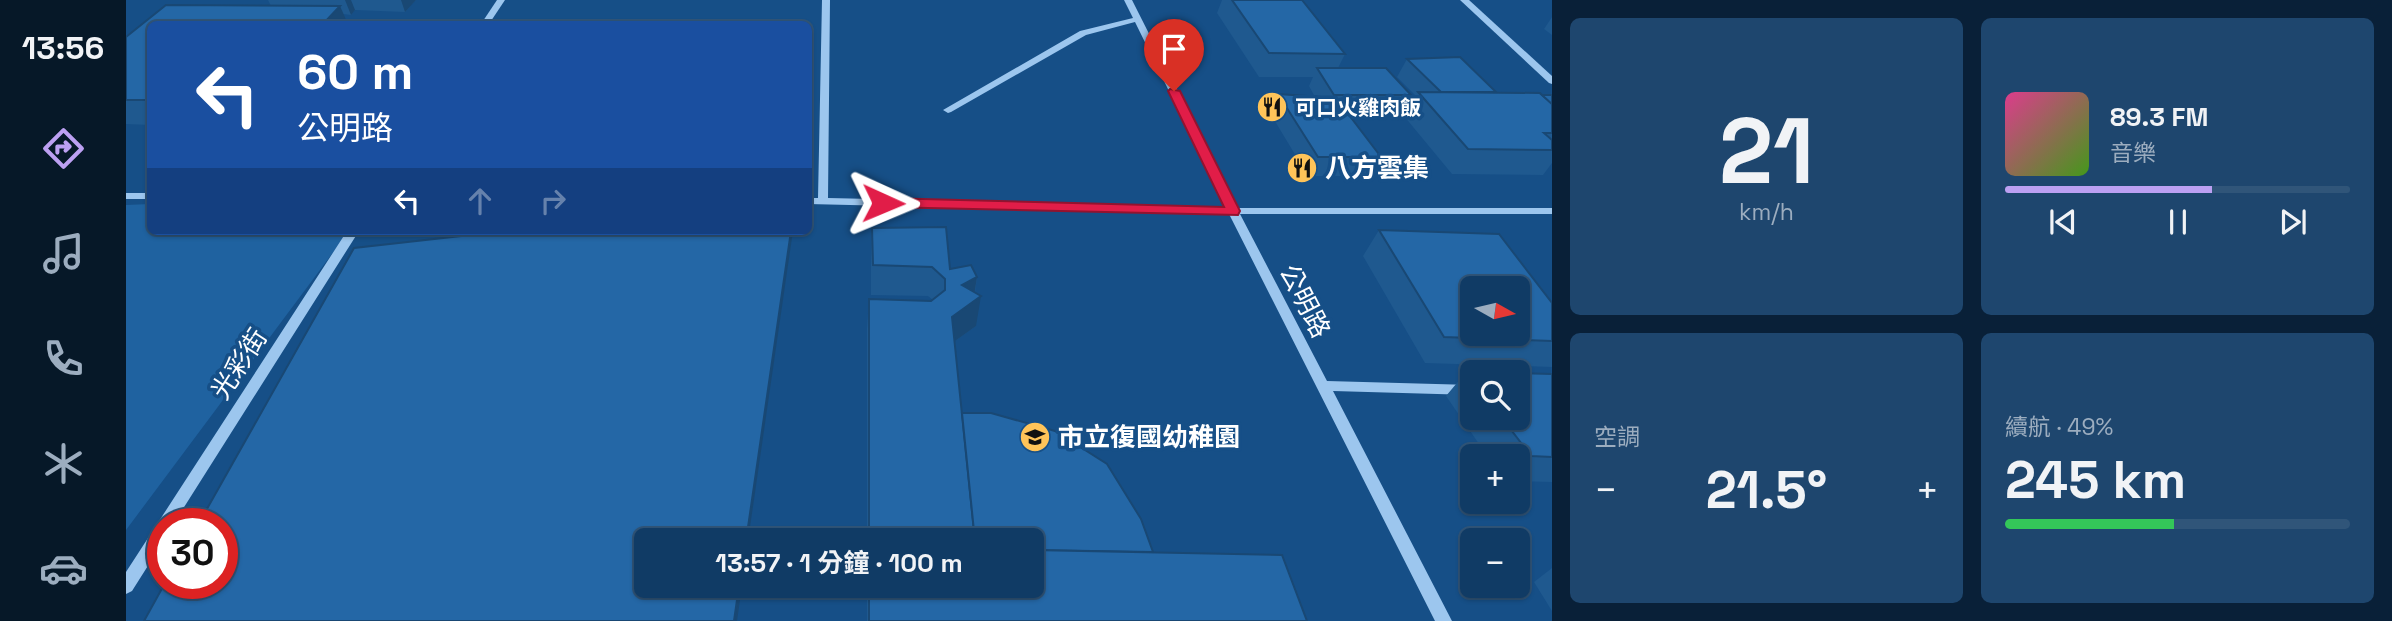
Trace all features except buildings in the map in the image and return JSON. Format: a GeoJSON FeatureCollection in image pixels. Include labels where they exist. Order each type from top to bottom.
{"type":"FeatureCollection","features":[{"type":"Feature","properties":{"kind":"street"},"geometry":{"type":"LineString","coordinates":[[487,21],[501,0]]}},
{"type":"Feature","properties":{"kind":"street"},"geometry":{"type":"LineString","coordinates":[[823,202],[826,0]]}},
{"type":"Feature","properties":{"kind":"street","name":"公明路"},"geometry":{"type":"LineString","coordinates":[[1128,0],[1233,211],[1444,621]]}},
{"type":"Feature","properties":{"kind":"street"},"geometry":{"type":"LineString","coordinates":[[1464,0],[1552,81]]}},
{"type":"Feature","properties":{"kind":"street"},"geometry":{"type":"LineString","coordinates":[[948,110],[1083,33],[1138,19]]}},
{"type":"Feature","properties":{"kind":"street"},"geometry":{"type":"LineString","coordinates":[[126,196],[147,196]]}},
{"type":"Feature","properties":{"kind":"street"},"geometry":{"type":"LineString","coordinates":[[812,201],[1233,211],[1552,211]]}},
{"type":"Feature","properties":{"kind":"street","name":"光彩街"},"geometry":{"type":"LineString","coordinates":[[176,508],[350,235]]}},
{"type":"Feature","properties":{"kind":"street"},"geometry":{"type":"LineString","coordinates":[[1323,386],[1460,390]]}},
{"type":"Feature","properties":{"kind":"street"},"geometry":{"type":"LineString","coordinates":[[126,586],[147,553]]}},
{"type":"Feature","properties":{"kind":"shaded area"},"geometry":{"type":"Polygon","coordinates":[[[147,204],[147,235],[346,235],[126,530],[126,205],[147,204]]]}},
{"type":"Feature","properties":{"kind":"place","name":"可口火雞肉飯"},"geometry":{"type":"Point","coordinates":[1272,107]}},
{"type":"Feature","properties":{"kind":"place","name":"八方雲集"},"geometry":{"type":"Point","coordinates":[1302,168]}},
{"type":"Feature","properties":{"kind":"place","name":"市立復國幼稚園"},"geometry":{"type":"Point","coordinates":[1035,437]}},
{"type":"Feature","properties":{"kind":"route"},"geometry":{"type":"LineString","coordinates":[[883,203],[1233,211],[1174,91]]}}]}
